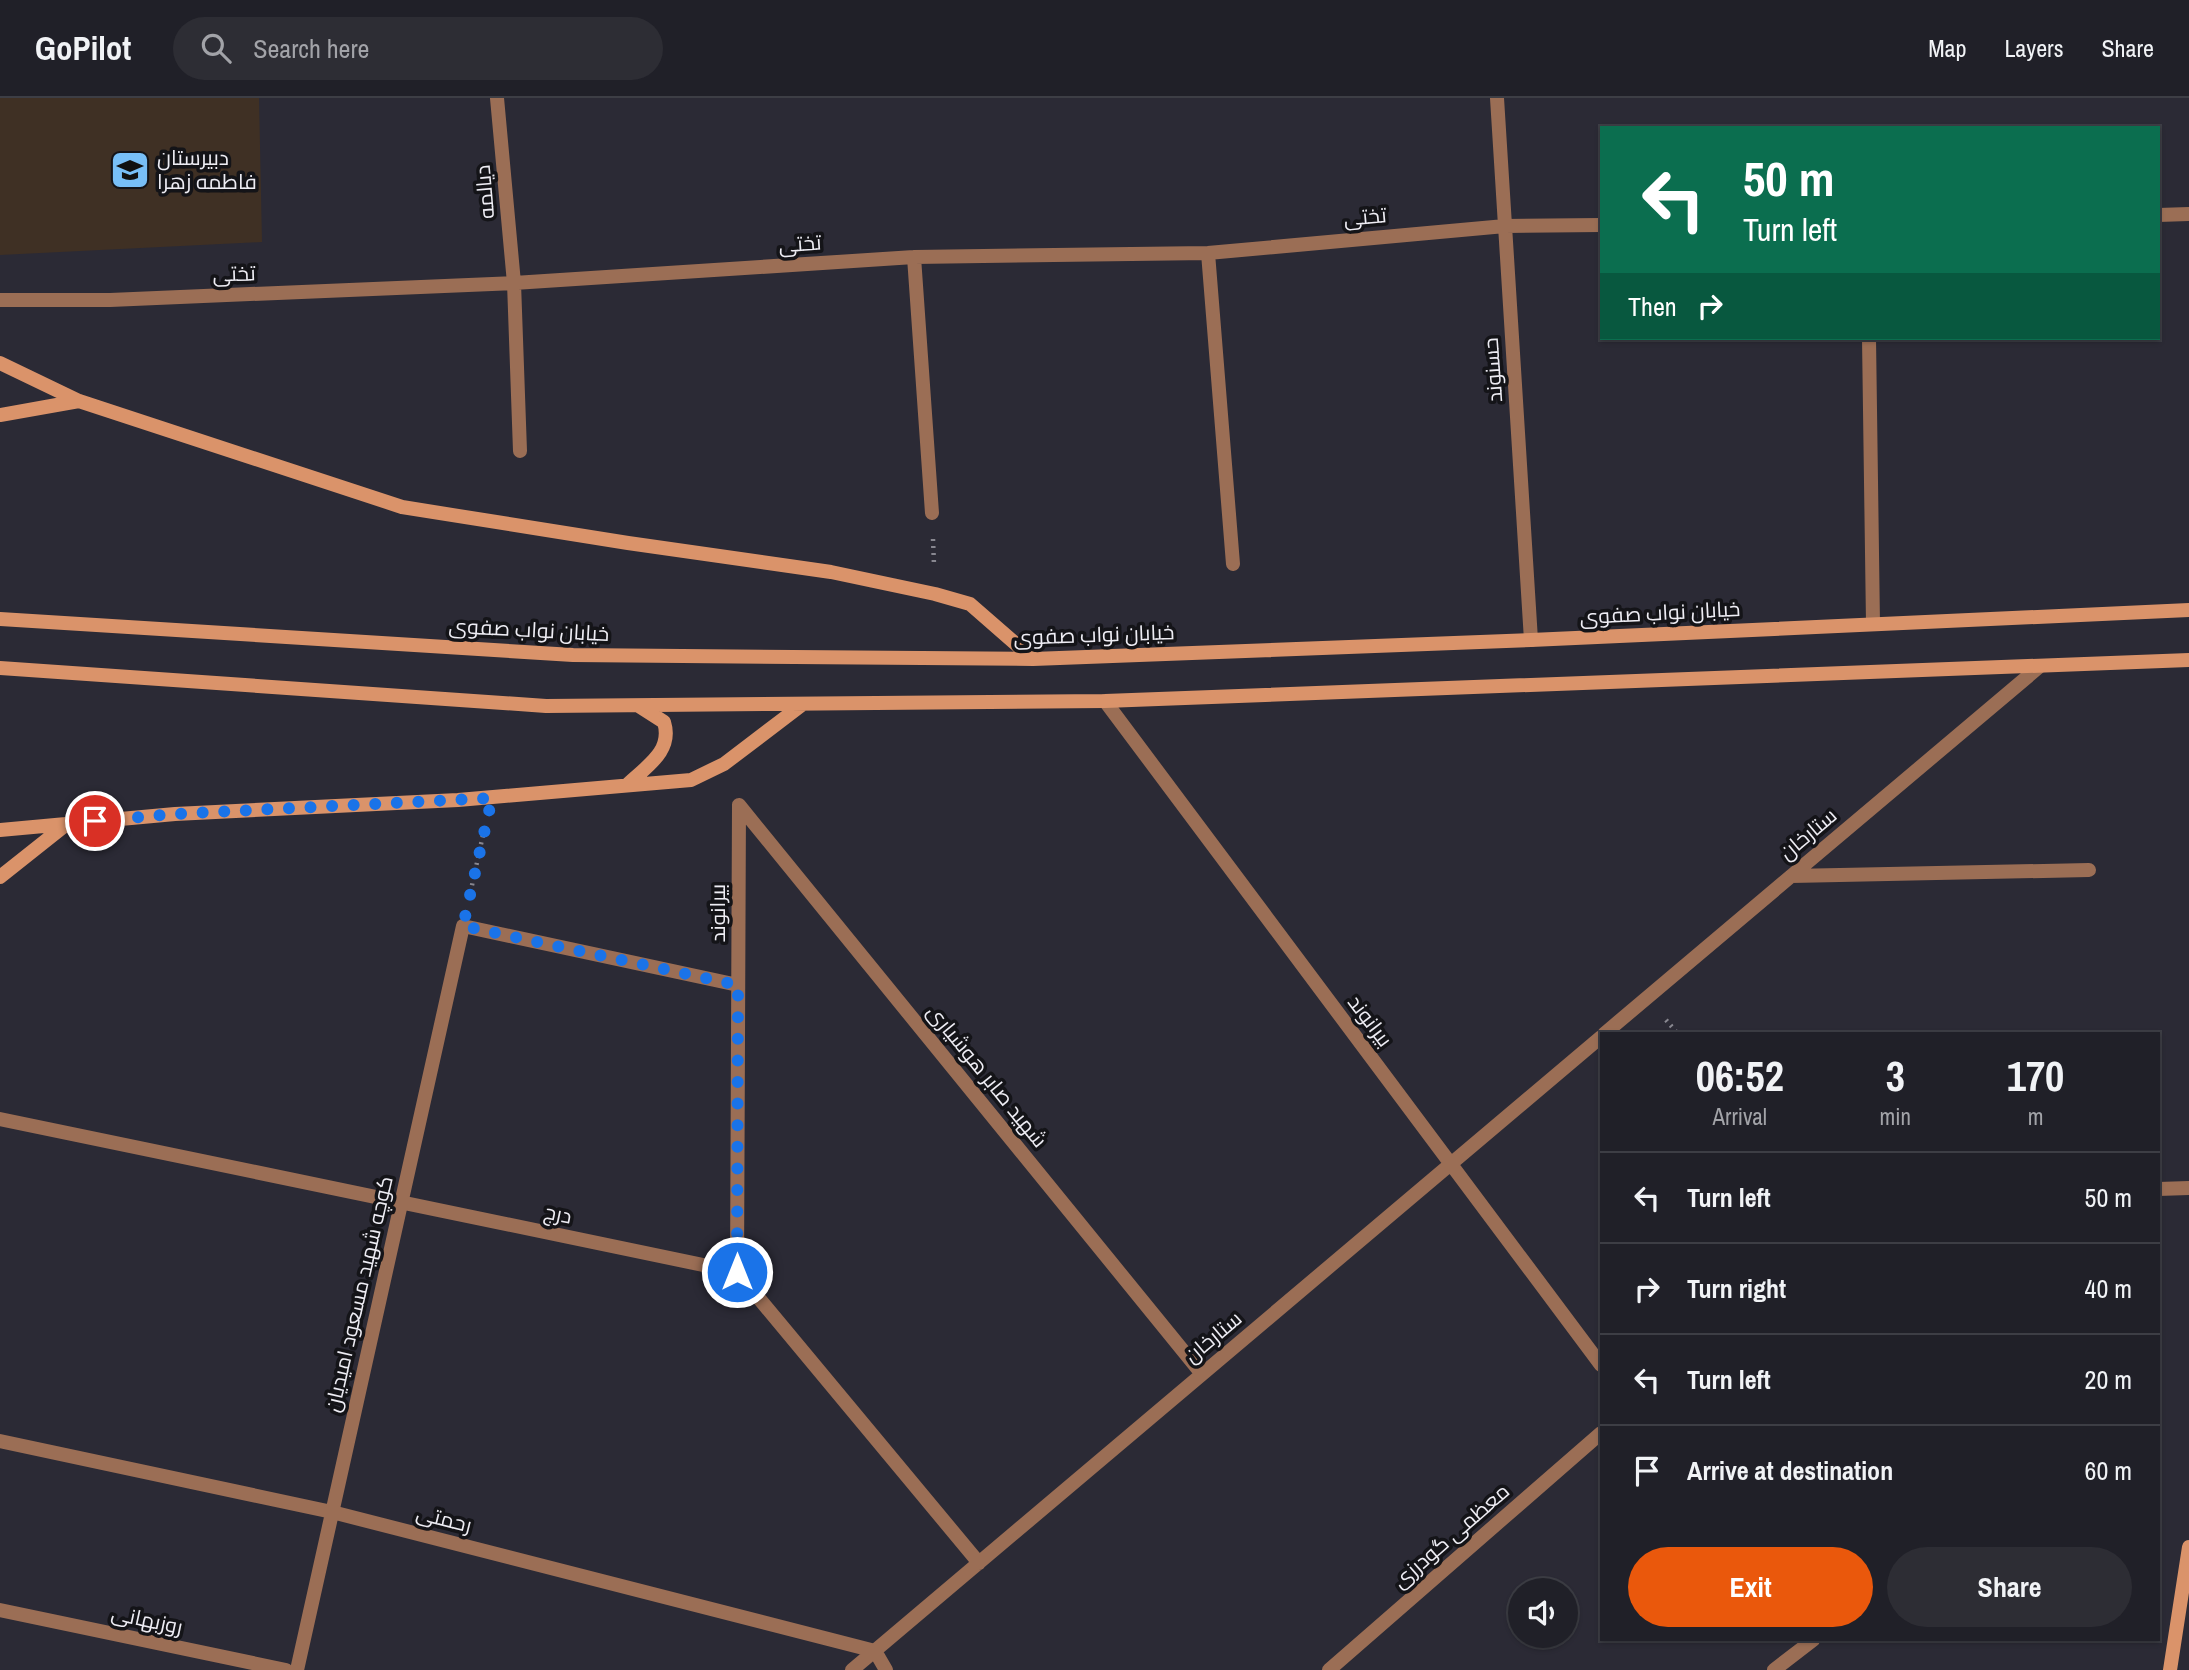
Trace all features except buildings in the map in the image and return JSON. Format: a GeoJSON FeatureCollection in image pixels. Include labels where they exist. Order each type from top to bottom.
{"type":"FeatureCollection","features":[{"type":"Feature","properties":{"kind":"main road"},"geometry":{"type":"LineString","coordinates":[[0,363],[79,401],[402,507],[831,572],[971,604],[1033,659]]}},
{"type":"Feature","properties":{"kind":"main road"},"geometry":{"type":"LineString","coordinates":[[0,415],[79,401]]}},
{"type":"Feature","properties":{"kind":"main road","name":"خیابان نواب صفوی"},"geometry":{"type":"LineString","coordinates":[[0,619],[573,655],[1033,659],[1531,640],[2189,610]]}},
{"type":"Feature","properties":{"kind":"main road"},"geometry":{"type":"LineString","coordinates":[[0,668],[546,706],[1105,701],[2189,660]]}},
{"type":"Feature","properties":{"kind":"main road"},"geometry":{"type":"LineString","coordinates":[[0,830],[175,814],[492,798],[691,780],[724,764],[803,704]]}},
{"type":"Feature","properties":{"kind":"main road"},"geometry":{"type":"LineString","coordinates":[[628,784],[666,744],[664,722],[638,705]]}},
{"type":"Feature","properties":{"kind":"main road"},"geometry":{"type":"LineString","coordinates":[[0,877],[68,823]]}},
{"type":"Feature","properties":{"kind":"main road"},"geometry":{"type":"LineString","coordinates":[[2171,1670],[2189,1547]]}},
{"type":"Feature","properties":{"kind":"street","name":"دیالمه"},"geometry":{"type":"LineString","coordinates":[[497,98],[514,283],[520,451]]}},
{"type":"Feature","properties":{"kind":"street","name":"حسنوند"},"geometry":{"type":"LineString","coordinates":[[1497,98],[1531,640]]}},
{"type":"Feature","properties":{"kind":"street"},"geometry":{"type":"LineString","coordinates":[[2160,215],[2189,214]]}},
{"type":"Feature","properties":{"kind":"street","name":"تختی"},"geometry":{"type":"LineString","coordinates":[[0,300],[110,300],[514,283],[914,257],[1208,253],[1505,226],[1600,225]]}},
{"type":"Feature","properties":{"kind":"street"},"geometry":{"type":"LineString","coordinates":[[1208,253],[1233,564]]}},
{"type":"Feature","properties":{"kind":"street"},"geometry":{"type":"LineString","coordinates":[[914,257],[932,513]]}},
{"type":"Feature","properties":{"kind":"street"},"geometry":{"type":"LineString","coordinates":[[1869,340],[1872,624]]}},
{"type":"Feature","properties":{"kind":"street","name":"ستارخان"},"geometry":{"type":"LineString","coordinates":[[1607,1032],[2039,667]]}},
{"type":"Feature","properties":{"kind":"street","name":"بیرانوند"},"geometry":{"type":"LineString","coordinates":[[1105,701],[1600,1364]]}},
{"type":"Feature","properties":{"kind":"street","name":"بیرانوند"},"geometry":{"type":"LineString","coordinates":[[737,1272],[739,805]]}},
{"type":"Feature","properties":{"kind":"street","name":"شهید صابر هوشیاری"},"geometry":{"type":"LineString","coordinates":[[739,805],[1202,1374]]}},
{"type":"Feature","properties":{"kind":"street"},"geometry":{"type":"LineString","coordinates":[[1791,876],[2089,870]]}},
{"type":"Feature","properties":{"kind":"street"},"geometry":{"type":"LineString","coordinates":[[463,926],[738,985]]}},
{"type":"Feature","properties":{"kind":"street","name":"کوچه شهید مسعود امیدیان"},"geometry":{"type":"LineString","coordinates":[[297,1670],[463,926]]}},
{"type":"Feature","properties":{"kind":"street","name":"ستارخان"},"geometry":{"type":"LineString","coordinates":[[852,1670],[1600,1038]]}},
{"type":"Feature","properties":{"kind":"street","name":"درج"},"geometry":{"type":"LineString","coordinates":[[0,1119],[737,1272]]}},
{"type":"Feature","properties":{"kind":"street"},"geometry":{"type":"LineString","coordinates":[[2160,1189],[2189,1188]]}},
{"type":"Feature","properties":{"kind":"street"},"geometry":{"type":"LineString","coordinates":[[737,1272],[979,1563]]}},
{"type":"Feature","properties":{"kind":"street","name":"معظمی گودرزی"},"geometry":{"type":"LineString","coordinates":[[1329,1670],[1600,1434]]}},
{"type":"Feature","properties":{"kind":"street","name":"رحمتی"},"geometry":{"type":"LineString","coordinates":[[0,1441],[332,1512],[875,1651]]}},
{"type":"Feature","properties":{"kind":"street","name":"روزبهانی"},"geometry":{"type":"LineString","coordinates":[[0,1610],[286,1670]]}},
{"type":"Feature","properties":{"kind":"street"},"geometry":{"type":"LineString","coordinates":[[1774,1670],[1809,1641]]}},
{"type":"Feature","properties":{"kind":"street"},"geometry":{"type":"LineString","coordinates":[[875,1651],[886,1670]]}},
{"type":"Feature","properties":{"kind":"path"},"geometry":{"type":"LineString","coordinates":[[932,513],[935,594]]}},
{"type":"Feature","properties":{"kind":"path"},"geometry":{"type":"LineString","coordinates":[[463,926],[492,798]]}},
{"type":"Feature","properties":{"kind":"shaded area","name":"دبیرستان فاطمه زهرا"},"geometry":{"type":"Polygon","coordinates":[[[0,98],[259,98],[262,242],[0,255],[0,98]]]}},
{"type":"Feature","properties":{"kind":"place","name":"دبیرستان فاطمه زهرا"},"geometry":{"type":"Point","coordinates":[130,170]}},
{"type":"Feature","properties":{"kind":"route"},"geometry":{"type":"LineString","coordinates":[[95,821],[175,814],[492,798],[463,926],[738,985],[737,1272]]}}]}
